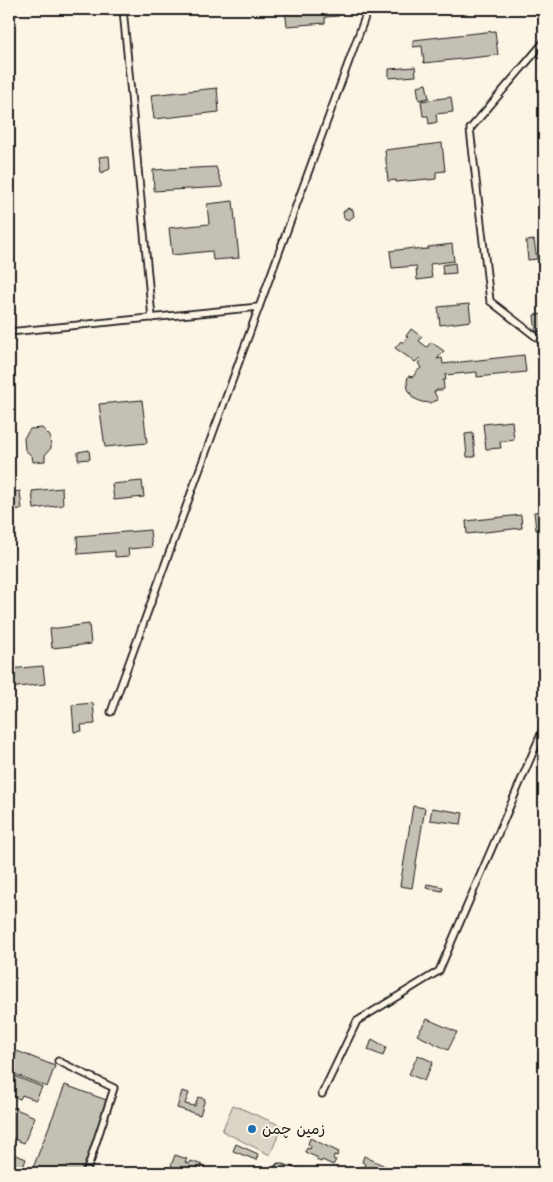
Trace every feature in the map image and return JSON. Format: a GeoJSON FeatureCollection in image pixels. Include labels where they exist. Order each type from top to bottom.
{"type":"FeatureCollection","features":[{"type":"Feature","properties":{"kind":"lane"},"geometry":{"type":"LineString","coordinates":[[123,9],[152,318]]}},
{"type":"Feature","properties":{"kind":"lane"},"geometry":{"type":"LineString","coordinates":[[111,712],[368,9]]}},
{"type":"Feature","properties":{"kind":"lane"},"geometry":{"type":"LineString","coordinates":[[544,42],[470,129],[490,301],[544,343]]}},
{"type":"Feature","properties":{"kind":"lane"},"geometry":{"type":"LineString","coordinates":[[9,332],[259,307]]}},
{"type":"Feature","properties":{"kind":"lane"},"geometry":{"type":"LineString","coordinates":[[322,1094],[357,1021],[439,971],[544,727]]}},
{"type":"Feature","properties":{"kind":"lane"},"geometry":{"type":"LineString","coordinates":[[58,1061],[114,1088],[86,1173]]}},
{"type":"Feature","properties":{"kind":"lane"},"geometry":{"type":"LineString","coordinates":[[276,1173],[279,1166],[298,1173]]}},
{"type":"Feature","properties":{"kind":"shaded area","name":"زمین چمن"},"geometry":{"type":"Polygon","coordinates":[[[233,1105],[282,1126],[270,1155],[222,1131],[233,1105]]]}},
{"type":"Feature","properties":{"kind":"building"},"geometry":{"type":"Polygon","coordinates":[[[285,9],[343,9],[344,11],[339,12],[339,16],[325,17],[325,23],[287,26],[285,9]]]}},
{"type":"Feature","properties":{"kind":"building"},"geometry":{"type":"Polygon","coordinates":[[[495,31],[498,55],[424,63],[422,46],[413,47],[413,40],[495,31]]]}},
{"type":"Feature","properties":{"kind":"building"},"geometry":{"type":"Polygon","coordinates":[[[415,67],[416,76],[389,78],[389,69],[415,67]]]}},
{"type":"Feature","properties":{"kind":"building"},"geometry":{"type":"Polygon","coordinates":[[[426,84],[429,98],[419,100],[417,86],[426,84]]]}},
{"type":"Feature","properties":{"kind":"building"},"geometry":{"type":"Polygon","coordinates":[[[217,88],[219,112],[154,119],[151,95],[217,88]]]}},
{"type":"Feature","properties":{"kind":"building"},"geometry":{"type":"Polygon","coordinates":[[[451,97],[453,112],[436,114],[437,122],[429,124],[428,116],[423,116],[421,101],[451,97]]]}},
{"type":"Feature","properties":{"kind":"building"},"geometry":{"type":"Polygon","coordinates":[[[442,143],[445,171],[436,172],[436,179],[388,181],[385,150],[442,143]]]}},
{"type":"Feature","properties":{"kind":"building"},"geometry":{"type":"Polygon","coordinates":[[[109,156],[110,169],[101,173],[99,157],[109,156]]]}},
{"type":"Feature","properties":{"kind":"building"},"geometry":{"type":"Polygon","coordinates":[[[216,167],[223,187],[154,191],[153,170],[216,167]]]}},
{"type":"Feature","properties":{"kind":"building"},"geometry":{"type":"Polygon","coordinates":[[[233,201],[239,258],[213,260],[212,251],[172,255],[169,228],[209,224],[207,204],[233,201]]]}},
{"type":"Feature","properties":{"kind":"building"},"geometry":{"type":"Polygon","coordinates":[[[348,208],[353,210],[354,216],[349,220],[344,218],[343,212],[348,208]]]}},
{"type":"Feature","properties":{"kind":"building"},"geometry":{"type":"Polygon","coordinates":[[[534,240],[537,259],[528,260],[526,241],[534,240]]]}},
{"type":"Feature","properties":{"kind":"building"},"geometry":{"type":"Polygon","coordinates":[[[452,244],[454,261],[430,264],[432,278],[417,280],[416,266],[392,268],[390,251],[414,248],[414,250],[428,249],[428,247],[452,244]]]}},
{"type":"Feature","properties":{"kind":"building"},"geometry":{"type":"Polygon","coordinates":[[[455,263],[456,273],[443,274],[442,265],[455,263]]]}},
{"type":"Feature","properties":{"kind":"building"},"geometry":{"type":"Polygon","coordinates":[[[469,304],[471,321],[440,325],[438,307],[469,304]]]}},
{"type":"Feature","properties":{"kind":"building"},"geometry":{"type":"Polygon","coordinates":[[[544,314],[544,331],[536,332],[534,315],[544,314]]]}},
{"type":"Feature","properties":{"kind":"building"},"geometry":{"type":"Polygon","coordinates":[[[411,329],[422,337],[419,341],[427,347],[431,342],[444,351],[437,359],[442,358],[443,364],[524,355],[526,372],[477,377],[477,372],[445,375],[446,380],[443,380],[443,390],[434,392],[438,400],[430,403],[422,402],[413,398],[408,389],[407,382],[408,376],[413,377],[421,368],[418,363],[421,360],[420,358],[415,362],[395,348],[401,341],[403,343],[411,329]]]}},
{"type":"Feature","properties":{"kind":"building"},"geometry":{"type":"Polygon","coordinates":[[[142,400],[147,443],[105,447],[99,404],[142,400]]]}},
{"type":"Feature","properties":{"kind":"building"},"geometry":{"type":"Polygon","coordinates":[[[512,421],[514,440],[500,442],[501,448],[486,449],[483,424],[512,421]]]}},
{"type":"Feature","properties":{"kind":"building"},"geometry":{"type":"Polygon","coordinates":[[[42,428],[50,436],[51,448],[45,455],[45,461],[33,462],[32,456],[25,450],[24,438],[30,429],[42,428]]]}},
{"type":"Feature","properties":{"kind":"building"},"geometry":{"type":"Polygon","coordinates":[[[473,433],[475,457],[467,457],[465,434],[473,433]]]}},
{"type":"Feature","properties":{"kind":"building"},"geometry":{"type":"Polygon","coordinates":[[[89,450],[90,459],[78,460],[78,452],[89,450]]]}},
{"type":"Feature","properties":{"kind":"building"},"geometry":{"type":"Polygon","coordinates":[[[142,481],[144,497],[114,500],[112,484],[142,481]]]}},
{"type":"Feature","properties":{"kind":"building"},"geometry":{"type":"Polygon","coordinates":[[[62,488],[63,505],[34,509],[32,491],[62,488]]]}},
{"type":"Feature","properties":{"kind":"building"},"geometry":{"type":"Polygon","coordinates":[[[20,491],[22,509],[9,510],[9,493],[20,491]]]}},
{"type":"Feature","properties":{"kind":"building"},"geometry":{"type":"Polygon","coordinates":[[[544,511],[544,529],[536,530],[534,512],[544,511]]]}},
{"type":"Feature","properties":{"kind":"building"},"geometry":{"type":"Polygon","coordinates":[[[521,515],[522,528],[467,534],[466,521],[521,515]]]}},
{"type":"Feature","properties":{"kind":"building"},"geometry":{"type":"Polygon","coordinates":[[[150,530],[152,547],[128,549],[129,556],[115,557],[115,551],[78,554],[77,536],[150,530]]]}},
{"type":"Feature","properties":{"kind":"building"},"geometry":{"type":"Polygon","coordinates":[[[89,624],[91,644],[52,648],[50,629],[89,624]]]}},
{"type":"Feature","properties":{"kind":"building"},"geometry":{"type":"Polygon","coordinates":[[[43,666],[45,684],[9,688],[9,669],[43,666]]]}},
{"type":"Feature","properties":{"kind":"building"},"geometry":{"type":"Polygon","coordinates":[[[93,703],[95,724],[81,725],[82,731],[74,732],[72,705],[93,703]]]}},
{"type":"Feature","properties":{"kind":"building"},"geometry":{"type":"Polygon","coordinates":[[[413,806],[425,808],[412,888],[400,886],[413,806]]]}},
{"type":"Feature","properties":{"kind":"building"},"geometry":{"type":"Polygon","coordinates":[[[432,808],[463,813],[461,824],[430,820],[432,808]]]}},
{"type":"Feature","properties":{"kind":"building"},"geometry":{"type":"Polygon","coordinates":[[[427,884],[443,887],[442,891],[426,888],[427,884]]]}},
{"type":"Feature","properties":{"kind":"building"},"geometry":{"type":"Polygon","coordinates":[[[427,1019],[457,1032],[448,1050],[417,1035],[427,1019]]]}},
{"type":"Feature","properties":{"kind":"building"},"geometry":{"type":"Polygon","coordinates":[[[372,1039],[386,1047],[383,1056],[368,1050],[372,1039]]]}},
{"type":"Feature","properties":{"kind":"building"},"geometry":{"type":"Polygon","coordinates":[[[17,1051],[55,1066],[47,1087],[9,1072],[17,1051]]]}},
{"type":"Feature","properties":{"kind":"building"},"geometry":{"type":"Polygon","coordinates":[[[418,1055],[433,1062],[424,1081],[409,1074],[418,1055]]]}},
{"type":"Feature","properties":{"kind":"building"},"geometry":{"type":"Polygon","coordinates":[[[9,1074],[42,1087],[36,1100],[22,1095],[20,1099],[9,1095],[9,1074]]]}},
{"type":"Feature","properties":{"kind":"building"},"geometry":{"type":"Polygon","coordinates":[[[65,1085],[109,1101],[90,1150],[98,1153],[94,1163],[88,1161],[83,1173],[31,1173],[65,1085]]]}},
{"type":"Feature","properties":{"kind":"building"},"geometry":{"type":"Polygon","coordinates":[[[182,1091],[189,1093],[185,1104],[195,1106],[198,1097],[205,1099],[200,1115],[177,1108],[182,1091]]]}},
{"type":"Feature","properties":{"kind":"building"},"geometry":{"type":"Polygon","coordinates":[[[9,1106],[35,1117],[24,1143],[9,1137],[9,1106]]]}},
{"type":"Feature","properties":{"kind":"building"},"geometry":{"type":"Polygon","coordinates":[[[310,1138],[339,1152],[337,1156],[334,1155],[333,1159],[336,1160],[333,1165],[322,1160],[321,1162],[316,1160],[318,1158],[305,1152],[307,1148],[310,1149],[311,1146],[308,1144],[310,1138]]]}},
{"type":"Feature","properties":{"kind":"building"},"geometry":{"type":"Polygon","coordinates":[[[236,1144],[258,1154],[256,1160],[233,1151],[236,1144]]]}},
{"type":"Feature","properties":{"kind":"building"},"geometry":{"type":"Polygon","coordinates":[[[9,1152],[26,1159],[21,1173],[9,1173],[9,1152]]]}},
{"type":"Feature","properties":{"kind":"building"},"geometry":{"type":"Polygon","coordinates":[[[175,1155],[187,1159],[185,1162],[189,1164],[191,1161],[202,1165],[200,1173],[172,1173],[174,1167],[171,1166],[175,1155]]]}},
{"type":"Feature","properties":{"kind":"building"},"geometry":{"type":"Polygon","coordinates":[[[364,1156],[393,1170],[392,1173],[366,1173],[359,1170],[361,1166],[364,1167],[365,1164],[362,1162],[364,1156]]]}},
{"type":"Feature","properties":{"kind":"place","name":"زمین چمن"},"geometry":{"type":"Point","coordinates":[252,1129]}}]}
